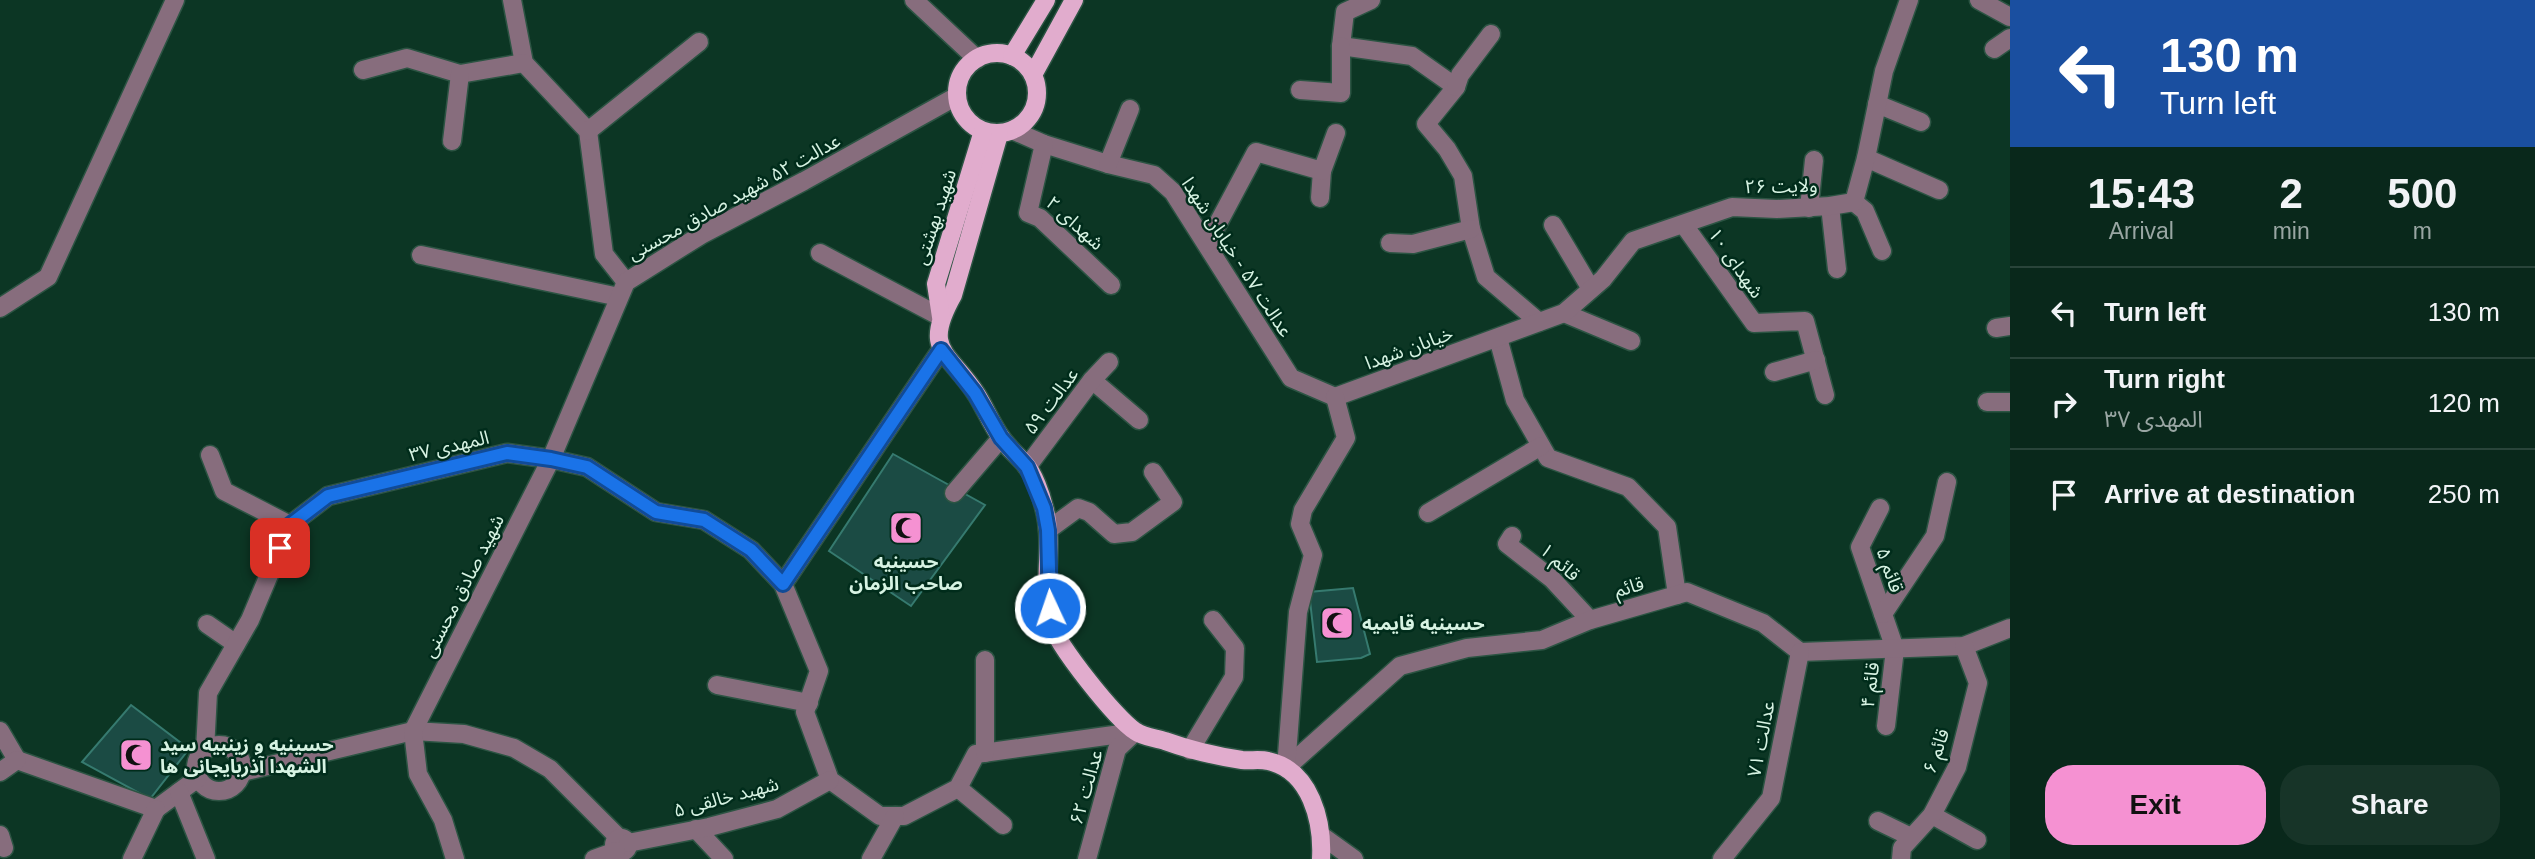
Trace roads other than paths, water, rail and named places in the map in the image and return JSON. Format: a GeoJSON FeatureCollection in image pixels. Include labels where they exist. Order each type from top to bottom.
{"type":"FeatureCollection","features":[{"type":"Feature","properties":{"kind":"main road"},"geometry":{"type":"LineString","coordinates":[[1012,56],[1045,0]]}},
{"type":"Feature","properties":{"kind":"main road"},"geometry":{"type":"LineString","coordinates":[[1033,75],[1074,0]]}},
{"type":"Feature","properties":{"kind":"main road"},"geometry":{"type":"LineString","coordinates":[[988,54],[1012,56],[1024,64],[1033,75],[1037,101],[1032,113],[1023,124],[998,132],[970,123],[961,111],[957,96],[961,74],[977,59],[988,54]]}},
{"type":"Feature","properties":{"kind":"main road","name":"شهید بهشتی"},"geometry":{"type":"LineString","coordinates":[[941,350],[938,330],[941,317],[936,284],[998,132]]}},
{"type":"Feature","properties":{"kind":"main road"},"geometry":{"type":"LineString","coordinates":[[941,350],[975,393],[1001,438],[1027,467],[1044,508],[1048,530],[1051,624],[1077,666],[1135,732],[1190,750],[1243,760],[1269,761],[1286,768],[1306,787],[1322,836],[1321,859]]}},
{"type":"Feature","properties":{"kind":"street"},"geometry":{"type":"LineString","coordinates":[[0,308],[48,277],[175,0]]}},
{"type":"Feature","properties":{"kind":"street"},"geometry":{"type":"LineString","coordinates":[[512,0],[524,63],[588,131],[604,254],[623,289]]}},
{"type":"Feature","properties":{"kind":"street"},"geometry":{"type":"LineString","coordinates":[[914,0],[977,59]]}},
{"type":"Feature","properties":{"kind":"street"},"geometry":{"type":"LineString","coordinates":[[1300,90],[1341,93],[1341,46],[1345,12],[1371,0]]}},
{"type":"Feature","properties":{"kind":"street"},"geometry":{"type":"LineString","coordinates":[[1882,251],[1865,211],[1854,202],[1884,71],[1909,0]]}},
{"type":"Feature","properties":{"kind":"street"},"geometry":{"type":"LineString","coordinates":[[1979,0],[2010,17]]}},
{"type":"Feature","properties":{"kind":"street"},"geometry":{"type":"LineString","coordinates":[[1491,34],[1460,75],[1456,87],[1426,124],[1447,149],[1463,176],[1471,229],[1486,277],[1539,322]]}},
{"type":"Feature","properties":{"kind":"street"},"geometry":{"type":"LineString","coordinates":[[1994,48],[2010,38]]}},
{"type":"Feature","properties":{"kind":"street"},"geometry":{"type":"LineString","coordinates":[[588,131],[699,42]]}},
{"type":"Feature","properties":{"kind":"street"},"geometry":{"type":"LineString","coordinates":[[1341,46],[1412,56],[1456,87]]}},
{"type":"Feature","properties":{"kind":"street"},"geometry":{"type":"LineString","coordinates":[[363,70],[407,58],[460,74],[524,63]]}},
{"type":"Feature","properties":{"kind":"street"},"geometry":{"type":"LineString","coordinates":[[452,141],[460,74]]}},
{"type":"Feature","properties":{"kind":"street","name":"عدالت ۵۲ شهید صادق محسنی"},"geometry":{"type":"LineString","coordinates":[[623,289],[701,235],[957,96]]}},
{"type":"Feature","properties":{"kind":"street"},"geometry":{"type":"LineString","coordinates":[[1877,104],[1921,122]]}},
{"type":"Feature","properties":{"kind":"street"},"geometry":{"type":"LineString","coordinates":[[1108,164],[1130,109]]}},
{"type":"Feature","properties":{"kind":"street","name":"عدالت ۵۷ - خیابان شهدا"},"geometry":{"type":"LineString","coordinates":[[998,132],[1154,175],[1173,192],[1291,378],[1335,397]]}},
{"type":"Feature","properties":{"kind":"street"},"geometry":{"type":"LineString","coordinates":[[1320,198],[1322,171],[1336,134]]}},
{"type":"Feature","properties":{"kind":"street","name":"شهدای ۲"},"geometry":{"type":"LineString","coordinates":[[1044,144],[1028,213],[1040,218],[1111,285]]}},
{"type":"Feature","properties":{"kind":"street"},"geometry":{"type":"LineString","coordinates":[[1207,244],[1256,152],[1322,171]]}},
{"type":"Feature","properties":{"kind":"street"},"geometry":{"type":"LineString","coordinates":[[1866,158],[1939,190]]}},
{"type":"Feature","properties":{"kind":"street"},"geometry":{"type":"LineString","coordinates":[[1810,208],[1814,160]]}},
{"type":"Feature","properties":{"kind":"street","name":"ولایت ۲۶"},"geometry":{"type":"LineString","coordinates":[[1498,338],[1564,313],[1603,279],[1633,242],[1732,207],[1810,208],[1854,202]]}},
{"type":"Feature","properties":{"kind":"street"},"geometry":{"type":"LineString","coordinates":[[1830,206],[1837,269]]}},
{"type":"Feature","properties":{"kind":"street"},"geometry":{"type":"LineString","coordinates":[[1553,225],[1591,289]]}},
{"type":"Feature","properties":{"kind":"street","name":"شهدای ۱۰"},"geometry":{"type":"LineString","coordinates":[[1684,225],[1754,323],[1805,321],[1825,395]]}},
{"type":"Feature","properties":{"kind":"street"},"geometry":{"type":"LineString","coordinates":[[1390,243],[1413,244],[1471,229]]}},
{"type":"Feature","properties":{"kind":"street"},"geometry":{"type":"LineString","coordinates":[[820,253],[941,317]]}},
{"type":"Feature","properties":{"kind":"street"},"geometry":{"type":"LineString","coordinates":[[421,254],[623,289]]}},
{"type":"Feature","properties":{"kind":"street"},"geometry":{"type":"LineString","coordinates":[[551,459],[623,289]]}},
{"type":"Feature","properties":{"kind":"street"},"geometry":{"type":"LineString","coordinates":[[1564,313],[1631,341]]}},
{"type":"Feature","properties":{"kind":"street"},"geometry":{"type":"LineString","coordinates":[[1498,338],[1515,400],[1548,458],[1628,487],[1667,527],[1677,595]]}},
{"type":"Feature","properties":{"kind":"street","name":"خیابان شهدا"},"geometry":{"type":"LineString","coordinates":[[1335,397],[1498,338]]}},
{"type":"Feature","properties":{"kind":"street"},"geometry":{"type":"LineString","coordinates":[[783,584],[941,350]]}},
{"type":"Feature","properties":{"kind":"street"},"geometry":{"type":"LineString","coordinates":[[1774,372],[1816,360]]}},
{"type":"Feature","properties":{"kind":"street","name":"عدالت ۵۹"},"geometry":{"type":"LineString","coordinates":[[1027,467],[1092,380],[1109,362]]}},
{"type":"Feature","properties":{"kind":"street"},"geometry":{"type":"LineString","coordinates":[[1092,380],[1139,420]]}},
{"type":"Feature","properties":{"kind":"street"},"geometry":{"type":"LineString","coordinates":[[1286,768],[1298,612],[1313,555],[1300,524],[1303,510],[1346,438],[1335,397]]}},
{"type":"Feature","properties":{"kind":"street"},"geometry":{"type":"LineString","coordinates":[[1987,402],[2010,402]]}},
{"type":"Feature","properties":{"kind":"street"},"geometry":{"type":"LineString","coordinates":[[954,493],[1001,438]]}},
{"type":"Feature","properties":{"kind":"street"},"geometry":{"type":"LineString","coordinates":[[1428,513],[1542,446]]}},
{"type":"Feature","properties":{"kind":"street","name":"المهدی ۳۷"},"geometry":{"type":"LineString","coordinates":[[205,750],[208,693],[250,620],[290,525],[328,496],[507,453],[587,467],[656,512],[704,520],[751,550],[783,584],[819,671],[808,703]]}},
{"type":"Feature","properties":{"kind":"street"},"geometry":{"type":"LineString","coordinates":[[210,456],[224,491],[290,525]]}},
{"type":"Feature","properties":{"kind":"street","name":"شهید صادق محسنی"},"geometry":{"type":"LineString","coordinates":[[413,732],[551,459]]}},
{"type":"Feature","properties":{"kind":"street"},"geometry":{"type":"LineString","coordinates":[[1048,530],[1078,508],[1089,512],[1114,534],[1132,532],[1173,502],[1153,472]]}},
{"type":"Feature","properties":{"kind":"street"},"geometry":{"type":"LineString","coordinates":[[1883,614],[1936,536],[1947,482]]}},
{"type":"Feature","properties":{"kind":"street","name":"قائم ۵"},"geometry":{"type":"LineString","coordinates":[[1880,508],[1860,547],[1895,649]]}},
{"type":"Feature","properties":{"kind":"street","name":"قائم ۱"},"geometry":{"type":"LineString","coordinates":[[1511,536],[1507,544],[1552,579],[1590,620]]}},
{"type":"Feature","properties":{"kind":"street","name":"قائم"},"geometry":{"type":"LineString","coordinates":[[1286,768],[1400,666],[1467,648],[1542,640],[1590,620],[1687,592],[1763,623],[1800,652]]}},
{"type":"Feature","properties":{"kind":"street"},"geometry":{"type":"LineString","coordinates":[[1190,750],[1234,677],[1234,648],[1213,620]]}},
{"type":"Feature","properties":{"kind":"street"},"geometry":{"type":"LineString","coordinates":[[207,624],[236,644]]}},
{"type":"Feature","properties":{"kind":"street"},"geometry":{"type":"LineString","coordinates":[[1800,652],[1964,646],[2010,628]]}},
{"type":"Feature","properties":{"kind":"street","name":"قائم ۶"},"geometry":{"type":"LineString","coordinates":[[1901,859],[1902,848],[1932,815],[1957,767],[1978,682],[1964,646]]}},
{"type":"Feature","properties":{"kind":"street","name":"قائم ۴"},"geometry":{"type":"LineString","coordinates":[[1886,726],[1895,649]]}},
{"type":"Feature","properties":{"kind":"street","name":"عدالت ۷۱"},"geometry":{"type":"LineString","coordinates":[[1722,859],[1771,798],[1800,652]]}},
{"type":"Feature","properties":{"kind":"street"},"geometry":{"type":"LineString","coordinates":[[985,660],[985,753]]}},
{"type":"Feature","properties":{"kind":"street"},"geometry":{"type":"LineString","coordinates":[[717,685],[808,703],[806,712],[830,780],[880,816],[904,816],[958,788],[976,754],[1135,732]]}},
{"type":"Feature","properties":{"kind":"street"},"geometry":{"type":"LineString","coordinates":[[0,731],[17,760],[156,809]]}},
{"type":"Feature","properties":{"kind":"street"},"geometry":{"type":"LineString","coordinates":[[242,772],[413,732],[464,734],[514,748],[550,769],[621,844]]}},
{"type":"Feature","properties":{"kind":"street"},"geometry":{"type":"LineString","coordinates":[[413,732],[418,774],[443,820],[455,859]]}},
{"type":"Feature","properties":{"kind":"street","name":"عدالت ۶۲"},"geometry":{"type":"LineString","coordinates":[[1087,859],[1117,749],[1135,732]]}},
{"type":"Feature","properties":{"kind":"street"},"geometry":{"type":"LineString","coordinates":[[218,745],[231,748],[240,759],[242,772],[235,785],[222,791],[208,788],[198,778],[197,763],[205,750],[218,745]]}},
{"type":"Feature","properties":{"kind":"street"},"geometry":{"type":"LineString","coordinates":[[0,772],[17,760]]}},
{"type":"Feature","properties":{"kind":"street"},"geometry":{"type":"LineString","coordinates":[[132,859],[156,809],[198,778]]}},
{"type":"Feature","properties":{"kind":"street","name":"شهید خالقی ۵"},"geometry":{"type":"LineString","coordinates":[[594,859],[621,844],[777,809],[830,780]]}},
{"type":"Feature","properties":{"kind":"street"},"geometry":{"type":"LineString","coordinates":[[958,788],[1003,825]]}},
{"type":"Feature","properties":{"kind":"street"},"geometry":{"type":"LineString","coordinates":[[179,792],[206,859]]}},
{"type":"Feature","properties":{"kind":"street"},"geometry":{"type":"LineString","coordinates":[[1932,815],[1977,840]]}},
{"type":"Feature","properties":{"kind":"street"},"geometry":{"type":"LineString","coordinates":[[871,859],[895,816]]}},
{"type":"Feature","properties":{"kind":"street"},"geometry":{"type":"LineString","coordinates":[[1878,821],[1911,838]]}},
{"type":"Feature","properties":{"kind":"street"},"geometry":{"type":"LineString","coordinates":[[696,829],[724,859]]}},
{"type":"Feature","properties":{"kind":"street"},"geometry":{"type":"LineString","coordinates":[[1322,836],[1354,859]]}},
{"type":"Feature","properties":{"kind":"street"},"geometry":{"type":"LineString","coordinates":[[142,839],[149,859]]}},
{"type":"Feature","properties":{"kind":"place","name":"حسینیه صاحب الزمان"},"geometry":{"type":"Point","coordinates":[906,528]}},
{"type":"Feature","properties":{"kind":"place","name":"حسینیه قایمیه"},"geometry":{"type":"Point","coordinates":[1337,623]}},
{"type":"Feature","properties":{"kind":"place","name":"حسینیه و زینبیه سید الشهدا آذربایجانی ها"},"geometry":{"type":"Point","coordinates":[136,755]}}]}
